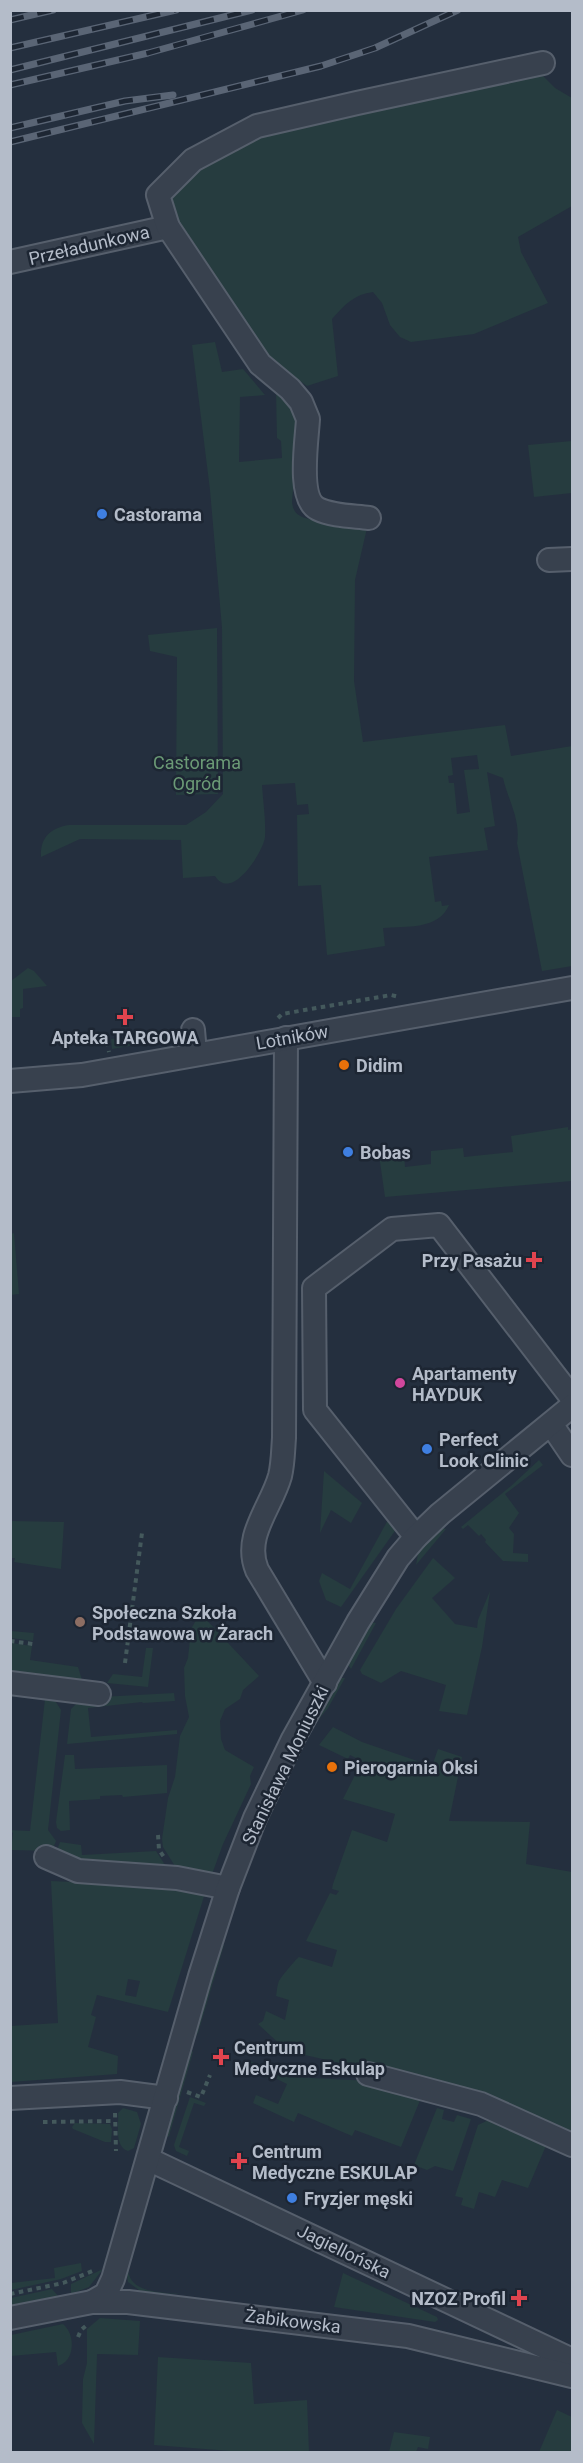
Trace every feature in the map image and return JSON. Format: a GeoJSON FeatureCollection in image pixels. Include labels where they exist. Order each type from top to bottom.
{"type":"FeatureCollection","features":[{"type":"Feature","properties":{"kind":"street"},"geometry":{"type":"LineString","coordinates":[[369,518],[320,511],[309,502],[305,488],[308,420],[305,410],[290,388],[260,364],[168,227],[158,195],[193,160],[257,126],[357,102],[543,63]]}},
{"type":"Feature","properties":{"kind":"street","name":"Przeładunkowa"},"geometry":{"type":"LineString","coordinates":[[10,262],[168,227]]}},
{"type":"Feature","properties":{"kind":"street"},"geometry":{"type":"LineString","coordinates":[[549,560],[573,559]]}},
{"type":"Feature","properties":{"kind":"street","name":"Lotników"},"geometry":{"type":"LineString","coordinates":[[10,1081],[81,1075],[195,1053],[573,988]]}},
{"type":"Feature","properties":{"kind":"street"},"geometry":{"type":"LineString","coordinates":[[193,1030],[195,1053]]}},
{"type":"Feature","properties":{"kind":"street"},"geometry":{"type":"LineString","coordinates":[[286,1038],[282,1462],[277,1485],[253,1539],[252,1555],[257,1570],[325,1683]]}},
{"type":"Feature","properties":{"kind":"street"},"geometry":{"type":"LineString","coordinates":[[285,1290],[314,1288],[392,1229],[439,1225],[573,1398]]}},
{"type":"Feature","properties":{"kind":"street"},"geometry":{"type":"LineString","coordinates":[[314,1288],[315,1410],[416,1537]]}},
{"type":"Feature","properties":{"kind":"street","name":"Stanisława Moniuszki"},"geometry":{"type":"LineString","coordinates":[[92,2302],[106,2294],[111,2284],[148,2159],[178,2096],[200,1976],[228,1888],[255,1818],[293,1739],[387,1576],[416,1537],[440,1514],[573,1407]]}},
{"type":"Feature","properties":{"kind":"street"},"geometry":{"type":"LineString","coordinates":[[550,1425],[573,1455]]}},
{"type":"Feature","properties":{"kind":"street"},"geometry":{"type":"LineString","coordinates":[[10,1683],[99,1694]]}},
{"type":"Feature","properties":{"kind":"street"},"geometry":{"type":"LineString","coordinates":[[46,1857],[78,1871],[121,1876],[177,1878],[228,1888]]}},
{"type":"Feature","properties":{"kind":"street"},"geometry":{"type":"LineString","coordinates":[[368,2074],[481,2104],[573,2145]]}},
{"type":"Feature","properties":{"kind":"street"},"geometry":{"type":"LineString","coordinates":[[10,2098],[111,2092],[178,2096]]}},
{"type":"Feature","properties":{"kind":"street","name":"Jagiellońska"},"geometry":{"type":"LineString","coordinates":[[148,2159],[573,2360]]}},
{"type":"Feature","properties":{"kind":"street","name":"Żabikowska"},"geometry":{"type":"LineString","coordinates":[[10,2318],[92,2302],[128,2302],[408,2336],[573,2376]]}},
{"type":"Feature","properties":{"kind":"path"},"geometry":{"type":"LineString","coordinates":[[125,1663],[142,1533]]}},
{"type":"Feature","properties":{"kind":"path"},"geometry":{"type":"LineString","coordinates":[[10,1641],[33,1644]]}},
{"type":"Feature","properties":{"kind":"path"},"geometry":{"type":"LineString","coordinates":[[158,1835],[159,1850]]}},
{"type":"Feature","properties":{"kind":"path"},"geometry":{"type":"LineString","coordinates":[[178,2096],[201,2097],[210,2075]]}},
{"type":"Feature","properties":{"kind":"path"},"geometry":{"type":"LineString","coordinates":[[178,2096],[189,2082]]}},
{"type":"Feature","properties":{"kind":"path"},"geometry":{"type":"LineString","coordinates":[[114,2104],[116,2151]]}},
{"type":"Feature","properties":{"kind":"path"},"geometry":{"type":"LineString","coordinates":[[43,2122],[115,2121]]}},
{"type":"Feature","properties":{"kind":"path"},"geometry":{"type":"LineString","coordinates":[[10,2294],[63,2283],[100,2268]]}},
{"type":"Feature","properties":{"kind":"green space"},"geometry":{"type":"Polygon","coordinates":[[[539,72],[555,88],[572,98],[572,206],[518,237],[521,252],[548,303],[474,334],[411,342],[400,337],[390,325],[382,303],[373,292],[361,295],[346,305],[332,319],[338,376],[307,386],[260,352],[175,228],[165,198],[195,165],[258,131],[539,72]]]}},
{"type":"Feature","properties":{"kind":"green space"},"geometry":{"type":"Polygon","coordinates":[[[215,342],[222,372],[243,369],[265,395],[240,397],[239,462],[282,458],[281,441],[277,438],[276,392],[293,408],[298,426],[292,502],[295,512],[309,519],[367,528],[355,580],[354,681],[363,742],[505,725],[511,756],[572,746],[572,966],[542,971],[517,843],[516,818],[503,778],[487,772],[495,826],[484,828],[488,850],[429,857],[435,902],[441,901],[442,906],[449,905],[438,919],[430,923],[383,928],[385,946],[327,955],[321,885],[298,886],[297,815],[309,814],[308,804],[297,805],[295,783],[262,785],[265,824],[263,844],[246,872],[230,883],[222,883],[215,876],[183,878],[181,840],[80,839],[41,857],[42,844],[57,828],[69,825],[186,825],[206,812],[223,794],[222,628],[210,490],[192,345],[215,342]],[[477,755],[451,758],[453,775],[448,776],[449,783],[454,783],[457,814],[470,812],[464,770],[479,769],[477,755]]]}},
{"type":"Feature","properties":{"kind":"green space"},"geometry":{"type":"Polygon","coordinates":[[[572,441],[572,493],[534,497],[528,445],[572,441]]]}},
{"type":"Feature","properties":{"kind":"green space","name":"Castorama Ogród"},"geometry":{"type":"Polygon","coordinates":[[[217,628],[218,794],[176,795],[177,657],[150,651],[148,635],[217,628]]]}},
{"type":"Feature","properties":{"kind":"green space"},"geometry":{"type":"Polygon","coordinates":[[[28,968],[34,971],[47,986],[23,989],[23,1008],[20,1009],[20,1017],[11,1017],[11,981],[28,968]]]}},
{"type":"Feature","properties":{"kind":"green space"},"geometry":{"type":"Polygon","coordinates":[[[183,1032],[183,1037],[112,1049],[111,1039],[183,1032]]]}},
{"type":"Feature","properties":{"kind":"green space"},"geometry":{"type":"Polygon","coordinates":[[[568,1127],[568,1130],[572,1129],[572,1181],[385,1197],[379,1155],[404,1153],[405,1167],[431,1164],[431,1151],[463,1148],[464,1157],[513,1152],[511,1136],[568,1127]]]}},
{"type":"Feature","properties":{"kind":"green space"},"geometry":{"type":"Polygon","coordinates":[[[14,1233],[19,1294],[11,1295],[11,1234],[14,1233]]]}},
{"type":"Feature","properties":{"kind":"green space"},"geometry":{"type":"Polygon","coordinates":[[[539,1460],[543,1465],[505,1494],[519,1513],[509,1528],[514,1534],[513,1553],[528,1554],[528,1562],[503,1561],[485,1542],[481,1534],[479,1536],[468,1525],[463,1529],[461,1527],[539,1460]]]}},
{"type":"Feature","properties":{"kind":"green space"},"geometry":{"type":"Polygon","coordinates":[[[324,1471],[362,1503],[351,1523],[331,1510],[320,1533],[324,1471]]]}},
{"type":"Feature","properties":{"kind":"green space"},"geometry":{"type":"Polygon","coordinates":[[[389,1518],[397,1528],[341,1607],[326,1600],[319,1581],[322,1573],[350,1589],[389,1518]]]}},
{"type":"Feature","properties":{"kind":"green space"},"geometry":{"type":"Polygon","coordinates":[[[11,1521],[64,1522],[61,1569],[14,1562],[15,1558],[11,1558],[11,1521]]]}},
{"type":"Feature","properties":{"kind":"green space"},"geometry":{"type":"Polygon","coordinates":[[[440,1527],[446,1529],[416,1565],[419,1548],[440,1527]]]}},
{"type":"Feature","properties":{"kind":"green space"},"geometry":{"type":"Polygon","coordinates":[[[433,1558],[455,1578],[432,1598],[455,1624],[477,1628],[490,1591],[482,1647],[467,1715],[439,1711],[446,1685],[401,1671],[381,1683],[362,1674],[360,1670],[396,1609],[433,1558]]]}},
{"type":"Feature","properties":{"kind":"green space"},"geometry":{"type":"Polygon","coordinates":[[[200,1613],[259,1676],[243,1690],[240,1699],[225,1709],[220,1721],[221,1739],[225,1750],[254,1767],[250,1776],[251,1784],[223,1844],[211,1877],[178,1871],[163,1847],[162,1839],[168,1798],[175,1777],[180,1736],[189,1717],[185,1696],[184,1668],[188,1658],[191,1629],[200,1613]]]}},
{"type":"Feature","properties":{"kind":"green space"},"geometry":{"type":"Polygon","coordinates":[[[370,1622],[376,1623],[351,1669],[347,1663],[370,1622]]]}},
{"type":"Feature","properties":{"kind":"green space"},"geometry":{"type":"Polygon","coordinates":[[[11,1631],[34,1633],[33,1641],[11,1638],[11,1631]]]}},
{"type":"Feature","properties":{"kind":"green space"},"geometry":{"type":"Polygon","coordinates":[[[11,1643],[32,1646],[30,1660],[78,1667],[82,1680],[11,1671],[11,1643]]]}},
{"type":"Feature","properties":{"kind":"green space"},"geometry":{"type":"Polygon","coordinates":[[[146,1648],[153,1648],[148,1687],[107,1683],[113,1674],[142,1677],[146,1648]]]}},
{"type":"Feature","properties":{"kind":"green space"},"geometry":{"type":"Polygon","coordinates":[[[339,1678],[345,1678],[328,1708],[310,1730],[339,1678]]]}},
{"type":"Feature","properties":{"kind":"green space"},"geometry":{"type":"Polygon","coordinates":[[[174,1693],[175,1701],[88,1708],[91,1737],[177,1730],[177,1734],[67,1744],[71,1709],[82,1698],[174,1693]]]}},
{"type":"Feature","properties":{"kind":"green space"},"geometry":{"type":"Polygon","coordinates":[[[45,1699],[54,1699],[61,1710],[48,1830],[56,1841],[52,1851],[11,1850],[13,1833],[10,1830],[30,1831],[45,1699]]]}},
{"type":"Feature","properties":{"kind":"green space"},"geometry":{"type":"Polygon","coordinates":[[[333,1727],[362,1742],[432,1766],[438,1749],[462,1757],[449,1821],[530,1822],[526,1864],[572,1872],[572,2138],[407,2071],[397,2076],[296,2053],[284,2048],[258,2024],[263,2021],[266,2011],[285,2020],[289,2000],[276,1996],[278,1984],[299,1957],[332,1967],[337,1950],[306,1941],[330,1893],[336,1895],[339,1891],[332,1889],[333,1884],[352,1830],[387,1842],[395,1814],[343,1799],[362,1761],[350,1755],[348,1759],[319,1745],[333,1727]]]}},
{"type":"Feature","properties":{"kind":"green space"},"geometry":{"type":"Polygon","coordinates":[[[65,1755],[74,1755],[75,1769],[167,1765],[167,1793],[123,1797],[122,1795],[100,1796],[100,1799],[69,1801],[70,1830],[61,1831],[57,1828],[56,1822],[65,1755]]]}},
{"type":"Feature","properties":{"kind":"green space"},"geometry":{"type":"Polygon","coordinates":[[[60,1842],[81,1845],[82,1855],[156,1851],[169,1871],[102,1869],[56,1853],[60,1842]]]}},
{"type":"Feature","properties":{"kind":"green space"},"geometry":{"type":"Polygon","coordinates":[[[51,1881],[206,1890],[168,2012],[97,1995],[91,2015],[96,2017],[88,2047],[118,2056],[117,2074],[11,2082],[10,2026],[58,2023],[51,1881]],[[128,1979],[125,1995],[136,1997],[140,1981],[128,1979]]]}},
{"type":"Feature","properties":{"kind":"green space"},"geometry":{"type":"Polygon","coordinates":[[[221,1944],[224,1945],[195,2037],[193,2036],[221,1944]]]}},
{"type":"Feature","properties":{"kind":"green space"},"geometry":{"type":"Polygon","coordinates":[[[189,2048],[193,2052],[169,2136],[165,2138],[189,2048]]]}},
{"type":"Feature","properties":{"kind":"green space"},"geometry":{"type":"Polygon","coordinates":[[[247,2060],[292,2077],[371,2081],[423,2093],[401,2147],[355,2130],[352,2136],[298,2113],[294,2122],[253,2103],[256,2095],[278,2104],[287,2084],[275,2078],[273,2081],[245,2067],[247,2060]]]}},
{"type":"Feature","properties":{"kind":"green space"},"geometry":{"type":"Polygon","coordinates":[[[190,2097],[206,2103],[204,2106],[194,2103],[179,2147],[189,2151],[187,2156],[176,2151],[174,2145],[190,2097]]]}},
{"type":"Feature","properties":{"kind":"green space"},"geometry":{"type":"Polygon","coordinates":[[[123,2108],[137,2112],[141,2124],[134,2148],[128,2151],[121,2145],[118,2135],[118,2113],[123,2108]]]}},
{"type":"Feature","properties":{"kind":"green space"},"geometry":{"type":"Polygon","coordinates":[[[437,2108],[444,2110],[442,2119],[454,2122],[457,2115],[471,2119],[453,2171],[435,2166],[427,2170],[414,2165],[437,2108]]]}},
{"type":"Feature","properties":{"kind":"green space"},"geometry":{"type":"Polygon","coordinates":[[[495,2117],[548,2141],[528,2188],[502,2180],[495,2197],[479,2192],[474,2209],[461,2205],[463,2198],[455,2196],[478,2125],[495,2117]]]}},
{"type":"Feature","properties":{"kind":"green space"},"geometry":{"type":"Polygon","coordinates":[[[75,2123],[110,2124],[111,2142],[105,2142],[73,2129],[75,2123]]]}},
{"type":"Feature","properties":{"kind":"green space"},"geometry":{"type":"Polygon","coordinates":[[[81,2263],[82,2271],[61,2279],[11,2290],[11,2283],[55,2278],[54,2268],[81,2263]]]}},
{"type":"Feature","properties":{"kind":"green space"},"geometry":{"type":"Polygon","coordinates":[[[125,2264],[128,2266],[133,2282],[139,2287],[155,2292],[181,2294],[143,2293],[128,2282],[125,2264]]]}},
{"type":"Feature","properties":{"kind":"green space"},"geometry":{"type":"Polygon","coordinates":[[[103,2269],[89,2287],[71,2294],[71,2284],[103,2269]]]}},
{"type":"Feature","properties":{"kind":"green space"},"geometry":{"type":"Polygon","coordinates":[[[343,2273],[437,2317],[438,2320],[435,2322],[334,2307],[343,2273]]]}},
{"type":"Feature","properties":{"kind":"green space"},"geometry":{"type":"Polygon","coordinates":[[[52,2289],[58,2296],[11,2305],[11,2298],[52,2289]]]}},
{"type":"Feature","properties":{"kind":"green space"},"geometry":{"type":"Polygon","coordinates":[[[100,2318],[140,2321],[138,2355],[97,2354],[94,2444],[82,2423],[83,2379],[87,2363],[87,2329],[100,2318]]]}},
{"type":"Feature","properties":{"kind":"green space"},"geometry":{"type":"Polygon","coordinates":[[[63,2324],[72,2341],[68,2359],[64,2363],[58,2366],[56,2352],[11,2356],[11,2335],[63,2324]]]}},
{"type":"Feature","properties":{"kind":"green space"},"geometry":{"type":"Polygon","coordinates":[[[158,2357],[251,2363],[254,2404],[307,2400],[309,2452],[243,2452],[154,2445],[158,2357]]]}},
{"type":"Feature","properties":{"kind":"green space"},"geometry":{"type":"Polygon","coordinates":[[[557,2410],[572,2417],[572,2452],[539,2452],[557,2410]]]}},
{"type":"Feature","properties":{"kind":"green space"},"geometry":{"type":"Polygon","coordinates":[[[394,2432],[430,2437],[428,2449],[418,2447],[416,2452],[389,2452],[394,2432]]]}},
{"type":"Feature","properties":{"kind":"railway"},"geometry":{"type":"LineString","coordinates":[[10,20],[53,10]]}},
{"type":"Feature","properties":{"kind":"railway"},"geometry":{"type":"LineString","coordinates":[[10,48],[176,10]]}},
{"type":"Feature","properties":{"kind":"railway"},"geometry":{"type":"LineString","coordinates":[[10,70],[252,10]]}},
{"type":"Feature","properties":{"kind":"railway"},"geometry":{"type":"LineString","coordinates":[[10,85],[148,53],[303,10]]}},
{"type":"Feature","properties":{"kind":"railway"},"geometry":{"type":"LineString","coordinates":[[10,142],[321,66],[375,48],[458,10]]}},
{"type":"Feature","properties":{"kind":"railway"},"geometry":{"type":"LineString","coordinates":[[10,128],[125,101],[173,95]]}},
{"type":"Feature","properties":{"kind":"place","name":"Castorama"},"geometry":{"type":"Point","coordinates":[102,514]}},
{"type":"Feature","properties":{"kind":"place","name":"Apteka TARGOWA"},"geometry":{"type":"Point","coordinates":[125,1017]}},
{"type":"Feature","properties":{"kind":"place","name":"Didim"},"geometry":{"type":"Point","coordinates":[344,1065]}},
{"type":"Feature","properties":{"kind":"place","name":"Bobas"},"geometry":{"type":"Point","coordinates":[348,1152]}},
{"type":"Feature","properties":{"kind":"place","name":"Przy Pasażu"},"geometry":{"type":"Point","coordinates":[534,1260]}},
{"type":"Feature","properties":{"kind":"place","name":"Apartamenty HAYDUK"},"geometry":{"type":"Point","coordinates":[400,1383]}},
{"type":"Feature","properties":{"kind":"place","name":"Perfect Look Clinic"},"geometry":{"type":"Point","coordinates":[427,1449]}},
{"type":"Feature","properties":{"kind":"place","name":"Społeczna Szkoła Podstawowa w Żarach"},"geometry":{"type":"Point","coordinates":[80,1622]}},
{"type":"Feature","properties":{"kind":"place","name":"Pierogarnia Oksi"},"geometry":{"type":"Point","coordinates":[332,1767]}},
{"type":"Feature","properties":{"kind":"place","name":"Centrum Medyczne Eskulap"},"geometry":{"type":"Point","coordinates":[221,2057]}},
{"type":"Feature","properties":{"kind":"place","name":"Centrum Medyczne ESKULAP"},"geometry":{"type":"Point","coordinates":[239,2161]}},
{"type":"Feature","properties":{"kind":"place","name":"Fryzjer męski"},"geometry":{"type":"Point","coordinates":[292,2198]}},
{"type":"Feature","properties":{"kind":"place","name":"NZOZ Profil"},"geometry":{"type":"Point","coordinates":[519,2298]}}]}
